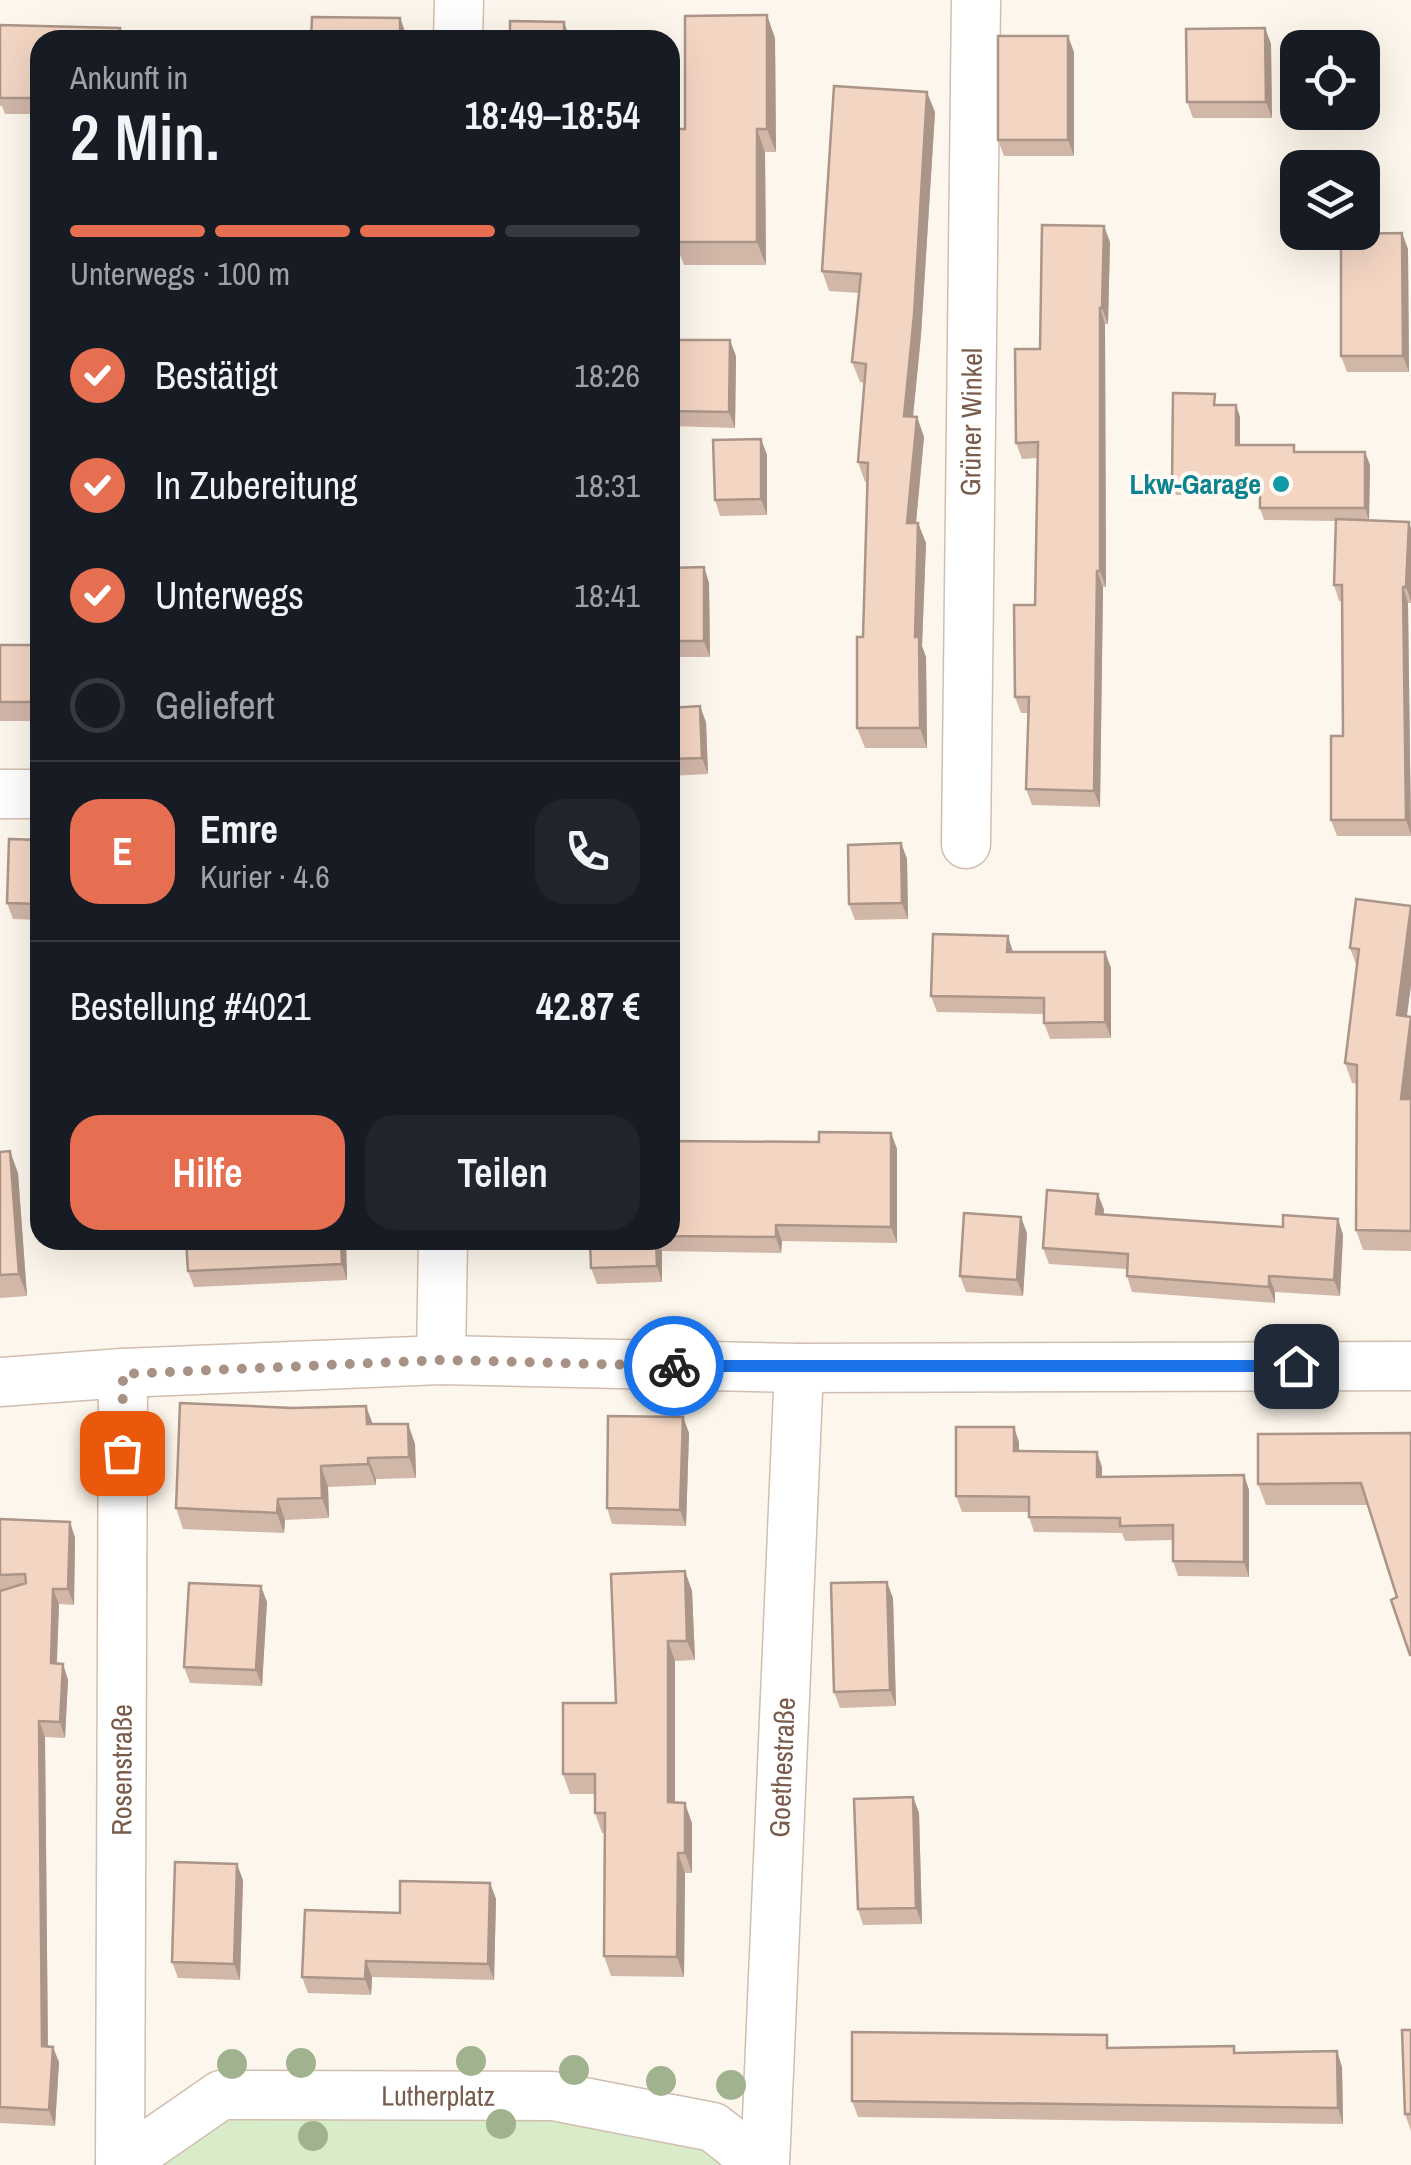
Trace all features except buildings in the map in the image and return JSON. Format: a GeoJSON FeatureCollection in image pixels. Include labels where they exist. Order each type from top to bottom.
{"type":"FeatureCollection","features":[{"type":"Feature","properties":{"kind":"street"},"geometry":{"type":"LineString","coordinates":[[458,30],[459,0]]}},
{"type":"Feature","properties":{"kind":"street","name":"Grüner Winkel"},"geometry":{"type":"LineString","coordinates":[[966,844],[976,0]]}},
{"type":"Feature","properties":{"kind":"street"},"geometry":{"type":"LineString","coordinates":[[0,794],[30,794]]}},
{"type":"Feature","properties":{"kind":"street"},"geometry":{"type":"LineString","coordinates":[[442,1360],[443,1250]]}},
{"type":"Feature","properties":{"kind":"street"},"geometry":{"type":"LineString","coordinates":[[0,1382],[442,1360],[799,1368],[1411,1366]]}},
{"type":"Feature","properties":{"kind":"street","name":"Goethestraße"},"geometry":{"type":"LineString","coordinates":[[763,2165],[799,1368]]}},
{"type":"Feature","properties":{"kind":"street","name":"Rosenstraße"},"geometry":{"type":"LineString","coordinates":[[120,2165],[123,1374]]}},
{"type":"Feature","properties":{"kind":"street","name":"Lutherplatz"},"geometry":{"type":"LineString","coordinates":[[120,2165],[221,2094],[553,2096],[713,2127],[763,2165]]}},
{"type":"Feature","properties":{"kind":"green space"},"geometry":{"type":"Polygon","coordinates":[[[228,2101],[553,2103],[748,2165],[147,2165],[228,2101]]]}},
{"type":"Feature","properties":{"kind":"way so far"},"geometry":{"type":"LineString","coordinates":[[122,1453],[123,1374],[442,1360],[674,1366]]}},
{"type":"Feature","properties":{"kind":"place","name":"Lkw-Garage"},"geometry":{"type":"Point","coordinates":[1281,484]}},
{"type":"Feature","properties":{"kind":"route"},"geometry":{"type":"LineString","coordinates":[[674,1366],[1296,1366]]}}]}
